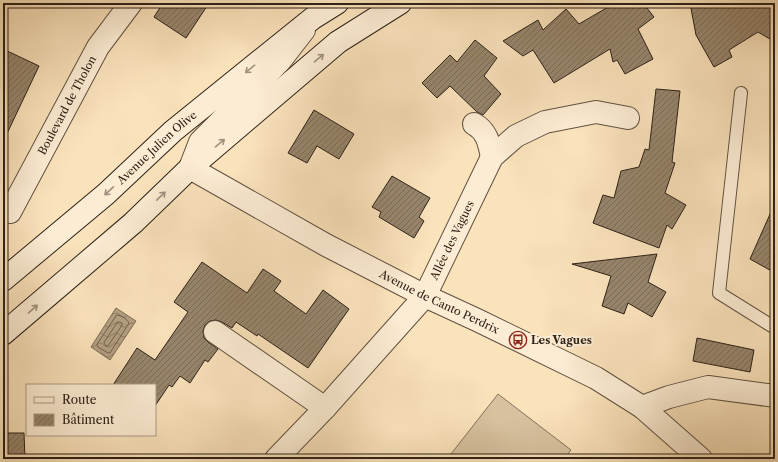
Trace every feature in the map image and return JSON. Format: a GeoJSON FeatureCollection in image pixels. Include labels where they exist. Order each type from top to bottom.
{"type":"FeatureCollection","features":[{"type":"Feature","properties":{"kind":"street","name":"Boulevard de Tholon"},"geometry":{"type":"LineString","coordinates":[[10,212],[98,47],[131,3]]}},
{"type":"Feature","properties":{"kind":"street","name":"Avenue Julien Olive"},"geometry":{"type":"LineString","coordinates":[[3,280],[106,194],[173,131],[313,18],[336,3]]}},
{"type":"Feature","properties":{"kind":"street","name":"Avenue Julien Olive"},"geometry":{"type":"LineString","coordinates":[[3,334],[133,223],[190,168],[338,42],[400,3]]}},
{"type":"Feature","properties":{"kind":"street","name":"Avenue Julien Olive"},"geometry":{"type":"LineString","coordinates":[[190,168],[200,142],[280,61],[313,18]]}},
{"type":"Feature","properties":{"kind":"street","name":"Allée des Vagues"},"geometry":{"type":"LineString","coordinates":[[276,459],[325,408],[425,296],[492,157],[516,136],[545,122],[596,112],[628,118]]}},
{"type":"Feature","properties":{"kind":"street"},"geometry":{"type":"LineString","coordinates":[[474,124],[482,128],[489,144],[492,157]]}},
{"type":"Feature","properties":{"kind":"street","name":"Avenue de Canto Perdrix"},"geometry":{"type":"LineString","coordinates":[[190,168],[326,245],[425,296],[596,378],[642,407],[701,459]]}},
{"type":"Feature","properties":{"kind":"street"},"geometry":{"type":"LineString","coordinates":[[215,332],[325,408]]}},
{"type":"Feature","properties":{"kind":"street"},"geometry":{"type":"LineString","coordinates":[[642,407],[669,397],[708,387],[775,396]]}},
{"type":"Feature","properties":{"kind":"lane"},"geometry":{"type":"LineString","coordinates":[[741,93],[719,293],[775,328]]}},
{"type":"Feature","properties":{"kind":"shaded area"},"geometry":{"type":"Polygon","coordinates":[[[498,394],[571,450],[564,459],[447,459],[498,394]]]}},
{"type":"Feature","properties":{"kind":"water"},"geometry":{"type":"Polygon","coordinates":[[[116,308],[136,321],[110,360],[91,347],[116,308]]]}},
{"type":"Feature","properties":{"kind":"building"},"geometry":{"type":"Polygon","coordinates":[[[163,3],[209,3],[186,38],[154,17],[163,3]]]}},
{"type":"Feature","properties":{"kind":"building"},"geometry":{"type":"Polygon","coordinates":[[[615,3],[643,3],[654,17],[638,29],[653,59],[625,74],[617,60],[613,62],[610,49],[554,83],[533,50],[523,56],[503,41],[538,20],[543,30],[566,9],[579,24],[615,3]]]}},
{"type":"Feature","properties":{"kind":"building"},"geometry":{"type":"Polygon","coordinates":[[[690,3],[775,3],[775,42],[758,32],[729,50],[732,57],[714,67],[696,35],[690,3]]]}},
{"type":"Feature","properties":{"kind":"building"},"geometry":{"type":"Polygon","coordinates":[[[475,40],[497,58],[484,76],[501,94],[483,115],[477,112],[450,86],[437,98],[422,83],[450,55],[457,62],[475,40]]]}},
{"type":"Feature","properties":{"kind":"building"},"geometry":{"type":"Polygon","coordinates":[[[3,49],[39,66],[3,142],[3,49]]]}},
{"type":"Feature","properties":{"kind":"building"},"geometry":{"type":"Polygon","coordinates":[[[656,89],[680,91],[672,162],[675,163],[665,193],[686,205],[672,229],[667,225],[659,248],[593,223],[603,195],[614,198],[621,171],[639,167],[645,149],[649,150],[656,89]]]}},
{"type":"Feature","properties":{"kind":"building"},"geometry":{"type":"Polygon","coordinates":[[[314,110],[354,134],[339,159],[317,146],[307,163],[288,153],[314,110]]]}},
{"type":"Feature","properties":{"kind":"building"},"geometry":{"type":"Polygon","coordinates":[[[392,176],[430,198],[419,217],[424,221],[414,238],[379,217],[381,212],[372,207],[392,176]]]}},
{"type":"Feature","properties":{"kind":"building"},"geometry":{"type":"Polygon","coordinates":[[[775,203],[775,273],[750,259],[775,203]]]}},
{"type":"Feature","properties":{"kind":"building"},"geometry":{"type":"Polygon","coordinates":[[[657,254],[648,282],[666,292],[652,317],[628,303],[624,314],[602,306],[611,276],[572,264],[657,254]]]}},
{"type":"Feature","properties":{"kind":"building"},"geometry":{"type":"Polygon","coordinates":[[[202,262],[247,293],[263,269],[281,281],[274,291],[306,314],[323,290],[349,309],[308,368],[258,334],[257,336],[236,322],[232,328],[216,320],[210,321],[205,325],[203,331],[204,338],[218,349],[208,362],[205,360],[190,383],[180,376],[172,387],[169,385],[156,404],[156,384],[114,384],[137,348],[155,360],[188,312],[174,302],[202,262]]]}},
{"type":"Feature","properties":{"kind":"building"},"geometry":{"type":"Polygon","coordinates":[[[697,338],[754,350],[750,372],[693,361],[697,338]]]}},
{"type":"Feature","properties":{"kind":"building"},"geometry":{"type":"Polygon","coordinates":[[[3,433],[24,433],[25,459],[3,459],[3,433]]]}},
{"type":"Feature","properties":{"kind":"place","name":"Les Vagues"},"geometry":{"type":"Point","coordinates":[518,340]}}]}
